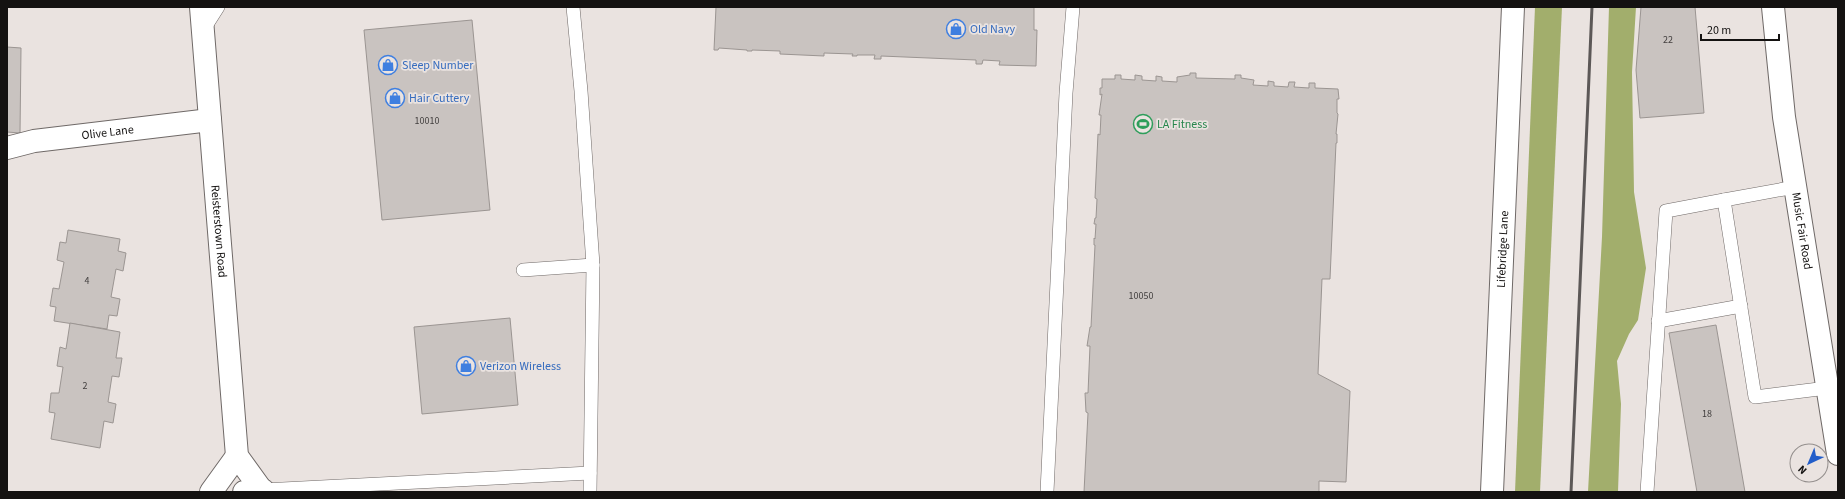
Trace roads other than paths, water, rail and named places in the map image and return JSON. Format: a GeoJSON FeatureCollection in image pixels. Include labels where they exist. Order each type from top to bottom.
{"type":"FeatureCollection","features":[{"type":"Feature","properties":{"kind":"street","name":"Reisterstown Road"},"geometry":{"type":"LineString","coordinates":[[201,7],[237,456]]}},
{"type":"Feature","properties":{"kind":"street","name":"Lifebridge Lane"},"geometry":{"type":"LineString","coordinates":[[1492,492],[1513,7]]}},
{"type":"Feature","properties":{"kind":"street","name":"Music Fair Road"},"geometry":{"type":"LineString","coordinates":[[1773,7],[1784,117],[1838,454]]}},
{"type":"Feature","properties":{"kind":"street","name":"Olive Lane"},"geometry":{"type":"LineString","coordinates":[[7,148],[34,142],[210,120]]}},
{"type":"Feature","properties":{"kind":"street"},"geometry":{"type":"LineString","coordinates":[[211,492],[237,456],[257,491]]}},
{"type":"Feature","properties":{"kind":"lane"},"geometry":{"type":"LineString","coordinates":[[203,30],[218,7]]}},
{"type":"Feature","properties":{"kind":"lane"},"geometry":{"type":"LineString","coordinates":[[573,7],[581,91],[593,265],[590,492]]}},
{"type":"Feature","properties":{"kind":"lane"},"geometry":{"type":"LineString","coordinates":[[1047,492],[1066,93],[1073,7]]}},
{"type":"Feature","properties":{"kind":"lane"},"geometry":{"type":"LineString","coordinates":[[1646,492],[1666,211],[1795,187]]}},
{"type":"Feature","properties":{"kind":"lane"},"geometry":{"type":"LineString","coordinates":[[1724,200],[1755,397],[1827,388]]}},
{"type":"Feature","properties":{"kind":"lane"},"geometry":{"type":"LineString","coordinates":[[524,270],[593,265]]}},
{"type":"Feature","properties":{"kind":"lane"},"geometry":{"type":"LineString","coordinates":[[1658,321],[1741,306]]}},
{"type":"Feature","properties":{"kind":"lane"},"geometry":{"type":"LineString","coordinates":[[257,491],[590,473]]}},
{"type":"Feature","properties":{"kind":"railway"},"geometry":{"type":"LineString","coordinates":[[1571,492],[1592,7]]}},
{"type":"Feature","properties":{"kind":"place","name":"Old Navy"},"geometry":{"type":"Point","coordinates":[956,29]}},
{"type":"Feature","properties":{"kind":"place","name":"Sleep Number"},"geometry":{"type":"Point","coordinates":[388,65]}},
{"type":"Feature","properties":{"kind":"place","name":"Hair Cuttery"},"geometry":{"type":"Point","coordinates":[395,98]}},
{"type":"Feature","properties":{"kind":"place","name":"LA Fitness"},"geometry":{"type":"Point","coordinates":[1143,124]}},
{"type":"Feature","properties":{"kind":"place","name":"Verizon Wireless"},"geometry":{"type":"Point","coordinates":[466,366]}}]}
